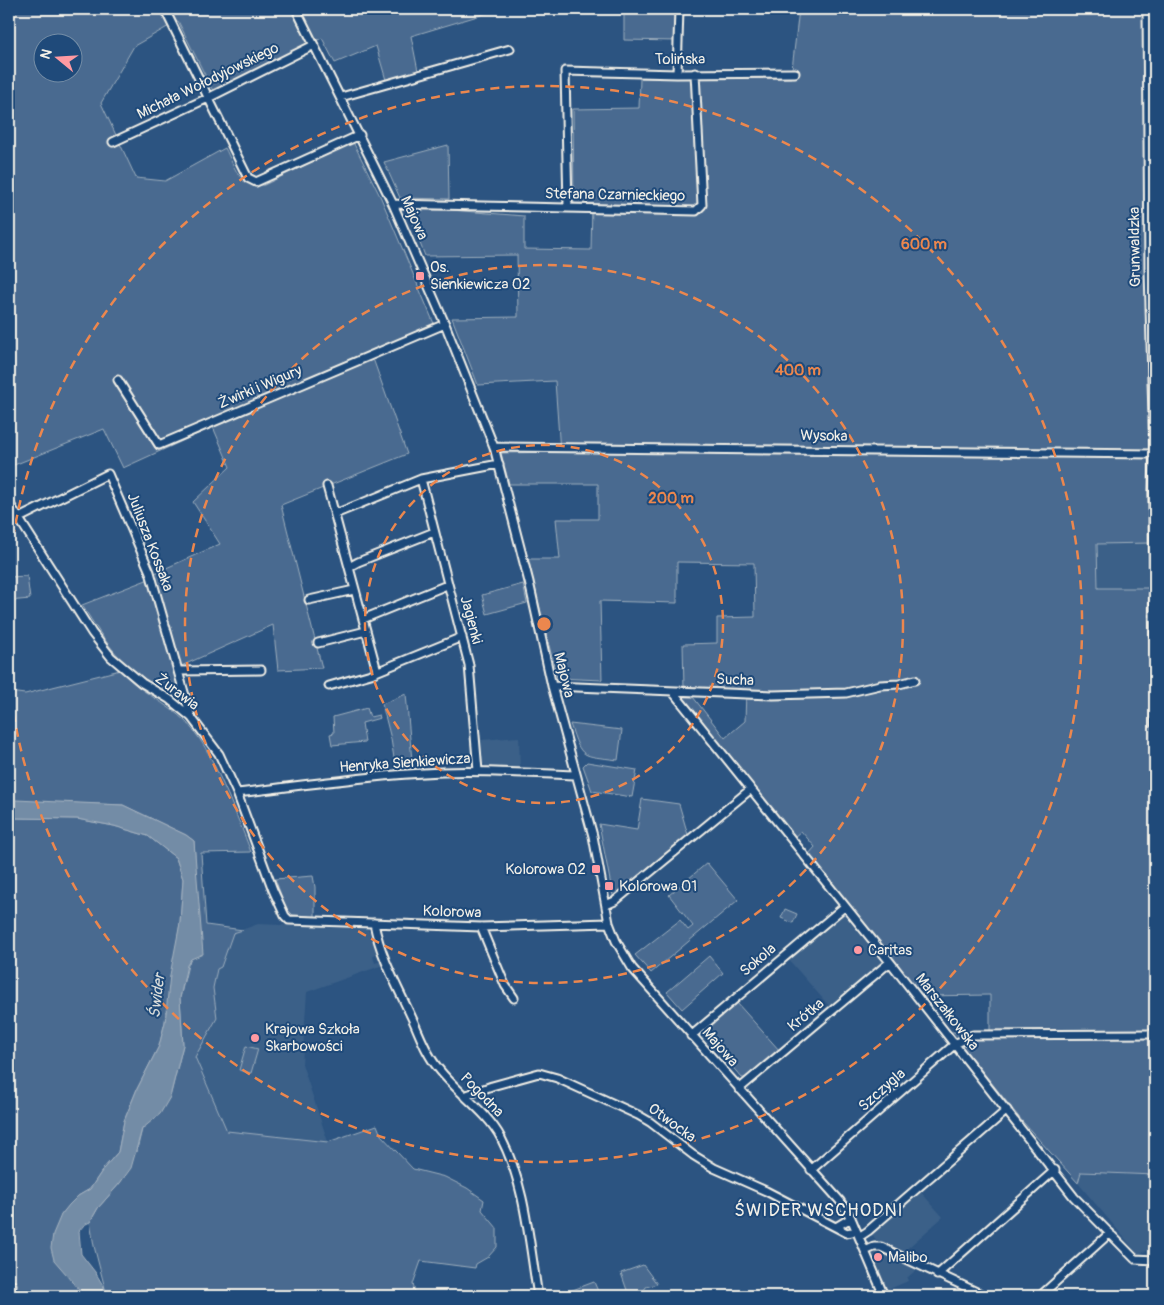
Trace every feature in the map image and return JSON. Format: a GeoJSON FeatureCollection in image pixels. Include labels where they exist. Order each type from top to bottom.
{"type":"FeatureCollection","features":[{"type":"Feature","properties":{"kind":"street","name":"Majowa"},"geometry":{"type":"LineString","coordinates":[[296,9],[393,204],[445,324],[494,447],[529,582],[552,686],[593,836],[609,923],[616,940],[632,968],[840,1202],[851,1218],[882,1296]]}},
{"type":"Feature","properties":{"kind":"street"},"geometry":{"type":"LineString","coordinates":[[677,74],[679,9]]}},
{"type":"Feature","properties":{"kind":"street","name":"Grunwaldzka"},"geometry":{"type":"LineString","coordinates":[[1147,9],[1149,269],[1154,454],[1155,724]]}},
{"type":"Feature","properties":{"kind":"street"},"geometry":{"type":"LineString","coordinates":[[168,16],[248,178],[256,182],[360,136]]}},
{"type":"Feature","properties":{"kind":"street","name":"Michała Wołodyjowskiego"},"geometry":{"type":"LineString","coordinates":[[113,142],[208,98],[314,45]]}},
{"type":"Feature","properties":{"kind":"street"},"geometry":{"type":"LineString","coordinates":[[341,97],[510,49]]}},
{"type":"Feature","properties":{"kind":"street","name":"Tolińska"},"geometry":{"type":"LineString","coordinates":[[568,207],[565,71],[677,74],[795,74]]}},
{"type":"Feature","properties":{"kind":"street","name":"Stefana Czarnieckiego"},"geometry":{"type":"LineString","coordinates":[[393,204],[696,211],[702,205],[695,73]]}},
{"type":"Feature","properties":{"kind":"street","name":"Żwirki i Wigury"},"geometry":{"type":"LineString","coordinates":[[118,380],[158,445],[445,324]]}},
{"type":"Feature","properties":{"kind":"street","name":"Wysoka"},"geometry":{"type":"LineString","coordinates":[[494,447],[1154,454]]}},
{"type":"Feature","properties":{"kind":"street"},"geometry":{"type":"LineString","coordinates":[[335,514],[421,479],[498,464]]}},
{"type":"Feature","properties":{"kind":"street","name":"Juliusza Kossaka"},"geometry":{"type":"LineString","coordinates":[[19,518],[108,474],[150,572],[190,716]]}},
{"type":"Feature","properties":{"kind":"street","name":"Jagienki"},"geometry":{"type":"LineString","coordinates":[[421,479],[469,665],[478,771]]}},
{"type":"Feature","properties":{"kind":"street"},"geometry":{"type":"LineString","coordinates":[[327,486],[377,671]]}},
{"type":"Feature","properties":{"kind":"street","name":"Żurawia"},"geometry":{"type":"LineString","coordinates":[[9,503],[92,633],[112,657],[142,683],[168,699],[190,716],[219,754],[237,793],[247,824],[282,909],[289,920],[295,921]]}},
{"type":"Feature","properties":{"kind":"street"},"geometry":{"type":"LineString","coordinates":[[349,567],[434,532]]}},
{"type":"Feature","properties":{"kind":"street"},"geometry":{"type":"LineString","coordinates":[[362,619],[447,585]]}},
{"type":"Feature","properties":{"kind":"street"},"geometry":{"type":"LineString","coordinates":[[309,600],[354,590]]}},
{"type":"Feature","properties":{"kind":"street"},"geometry":{"type":"LineString","coordinates":[[318,643],[366,631]]}},
{"type":"Feature","properties":{"kind":"street"},"geometry":{"type":"LineString","coordinates":[[329,686],[377,671],[462,638]]}},
{"type":"Feature","properties":{"kind":"street"},"geometry":{"type":"LineString","coordinates":[[178,671],[261,670]]}},
{"type":"Feature","properties":{"kind":"street","name":"Sucha"},"geometry":{"type":"LineString","coordinates":[[552,686],[773,695],[846,693],[880,685],[899,684],[915,680]]}},
{"type":"Feature","properties":{"kind":"street"},"geometry":{"type":"LineString","coordinates":[[168,699],[183,691]]}},
{"type":"Feature","properties":{"kind":"street","name":"Marszałkowska"},"geometry":{"type":"LineString","coordinates":[[673,692],[890,962],[1074,1196],[1135,1259],[1155,1260]]}},
{"type":"Feature","properties":{"kind":"street","name":"Henryka Sienkiewicza"},"geometry":{"type":"LineString","coordinates":[[237,793],[378,777],[442,772],[478,771],[576,775]]}},
{"type":"Feature","properties":{"kind":"street"},"geometry":{"type":"LineString","coordinates":[[606,905],[615,901],[751,789]]}},
{"type":"Feature","properties":{"kind":"street","name":"Sokola"},"geometry":{"type":"LineString","coordinates":[[691,1036],[844,907]]}},
{"type":"Feature","properties":{"kind":"street","name":"Kolorowa"},"geometry":{"type":"LineString","coordinates":[[295,921],[481,927],[609,923]]}},
{"type":"Feature","properties":{"kind":"street","name":"Pogodna"},"geometry":{"type":"LineString","coordinates":[[374,923],[376,936],[388,966],[427,1052],[437,1068],[493,1126],[501,1137],[513,1163],[522,1196],[538,1296]]}},
{"type":"Feature","properties":{"kind":"street"},"geometry":{"type":"LineString","coordinates":[[481,927],[505,985],[514,998]]}},
{"type":"Feature","properties":{"kind":"street","name":"Krótka"},"geometry":{"type":"LineString","coordinates":[[739,1089],[890,962]]}},
{"type":"Feature","properties":{"kind":"street","name":"Szczygla"},"geometry":{"type":"LineString","coordinates":[[812,1170],[955,1044],[974,1035],[1155,1034]]}},
{"type":"Feature","properties":{"kind":"street","name":"Otwocka"},"geometry":{"type":"LineString","coordinates":[[464,1096],[539,1073],[557,1078],[638,1115],[714,1168],[848,1233],[857,1234]]}},
{"type":"Feature","properties":{"kind":"street"},"geometry":{"type":"LineString","coordinates":[[857,1234],[868,1231],[1007,1110]]}},
{"type":"Feature","properties":{"kind":"street"},"geometry":{"type":"LineString","coordinates":[[937,1275],[1055,1170]]}},
{"type":"Feature","properties":{"kind":"street"},"geometry":{"type":"LineString","coordinates":[[836,1226],[851,1218]]}},
{"type":"Feature","properties":{"kind":"street"},"geometry":{"type":"LineString","coordinates":[[1040,1296],[1110,1233]]}},
{"type":"Feature","properties":{"kind":"street"},"geometry":{"type":"LineString","coordinates":[[865,1251],[874,1247],[881,1247],[985,1296]]}},
{"type":"Feature","properties":{"kind":"shaded area"},"geometry":{"type":"Polygon","coordinates":[[[9,9],[501,9],[411,36],[418,71],[386,80],[376,46],[335,63],[322,38],[213,91],[178,21],[134,46],[101,103],[136,178],[165,181],[225,148],[235,169],[243,179],[255,185],[264,185],[353,142],[381,198],[435,326],[371,353],[407,454],[281,505],[322,668],[278,670],[273,625],[179,667],[155,573],[220,544],[193,502],[230,467],[213,427],[123,468],[104,429],[9,467],[9,9]]]}},
{"type":"Feature","properties":{"kind":"shaded area"},"geometry":{"type":"Polygon","coordinates":[[[562,9],[676,9],[676,41],[624,40],[624,12],[582,13],[562,9]]]}},
{"type":"Feature","properties":{"kind":"shaded area"},"geometry":{"type":"Polygon","coordinates":[[[799,9],[1144,9],[1155,449],[1155,1175],[1081,1172],[1078,1183],[1022,1121],[951,1032],[990,1032],[990,995],[922,996],[808,855],[815,847],[801,831],[794,837],[681,697],[693,697],[725,738],[745,721],[746,691],[684,689],[683,644],[717,643],[717,618],[755,617],[754,563],[677,562],[677,603],[600,601],[602,680],[557,678],[528,559],[560,559],[556,519],[598,519],[598,484],[509,484],[501,453],[560,452],[555,381],[478,385],[452,318],[518,317],[517,255],[425,256],[407,210],[451,210],[524,216],[524,249],[591,250],[592,205],[574,205],[573,109],[639,108],[640,78],[791,78],[799,9]],[[1151,543],[1097,544],[1098,588],[1151,588],[1151,543]]]}},
{"type":"Feature","properties":{"kind":"shaded area"},"geometry":{"type":"Polygon","coordinates":[[[1155,9],[1155,366],[1154,345],[1155,9]]]}},
{"type":"Feature","properties":{"kind":"shaded area"},"geometry":{"type":"Polygon","coordinates":[[[448,145],[449,199],[400,198],[384,162],[448,145]]]}},
{"type":"Feature","properties":{"kind":"shaded area"},"geometry":{"type":"Polygon","coordinates":[[[1097,543],[1151,543],[1152,588],[1098,588],[1097,543]]]}},
{"type":"Feature","properties":{"kind":"shaded area"},"geometry":{"type":"Polygon","coordinates":[[[27,576],[30,599],[9,601],[9,577],[27,576]]]}},
{"type":"Feature","properties":{"kind":"shaded area"},"geometry":{"type":"Polygon","coordinates":[[[149,579],[179,686],[162,690],[136,672],[116,654],[82,605],[149,579]]]}},
{"type":"Feature","properties":{"kind":"shaded area"},"geometry":{"type":"Polygon","coordinates":[[[523,584],[527,603],[487,614],[482,595],[523,584]]]}},
{"type":"Feature","properties":{"kind":"shaded area"},"geometry":{"type":"Polygon","coordinates":[[[120,670],[136,685],[178,715],[200,739],[219,776],[251,852],[201,853],[206,925],[243,930],[233,933],[221,967],[217,969],[213,988],[217,1018],[195,1057],[227,1131],[328,1142],[377,1125],[381,1135],[413,1169],[445,1177],[467,1188],[484,1200],[482,1210],[497,1228],[497,1247],[488,1257],[476,1264],[475,1268],[421,1261],[413,1284],[416,1296],[107,1296],[90,1222],[98,1208],[120,1183],[137,1150],[142,1129],[170,1097],[183,1045],[180,998],[191,959],[197,890],[194,841],[186,835],[123,805],[9,801],[9,692],[25,694],[120,670]]]}},
{"type":"Feature","properties":{"kind":"shaded area"},"geometry":{"type":"Polygon","coordinates":[[[406,694],[412,761],[409,761],[409,770],[396,771],[391,739],[382,704],[406,694]]]}},
{"type":"Feature","properties":{"kind":"shaded area"},"geometry":{"type":"Polygon","coordinates":[[[367,708],[370,717],[379,715],[380,718],[362,723],[365,742],[332,745],[330,734],[334,733],[333,717],[367,708]]]}},
{"type":"Feature","properties":{"kind":"shaded area"},"geometry":{"type":"Polygon","coordinates":[[[570,724],[622,730],[618,760],[585,754],[577,744],[570,724]]]}},
{"type":"Feature","properties":{"kind":"shaded area"},"geometry":{"type":"Polygon","coordinates":[[[519,737],[520,770],[488,768],[483,764],[481,740],[519,737]]]}},
{"type":"Feature","properties":{"kind":"shaded area"},"geometry":{"type":"Polygon","coordinates":[[[587,762],[637,770],[632,797],[592,791],[583,766],[587,762]]]}},
{"type":"Feature","properties":{"kind":"shaded area"},"geometry":{"type":"Polygon","coordinates":[[[642,799],[679,804],[688,835],[613,896],[599,824],[637,830],[642,799]]]}},
{"type":"Feature","properties":{"kind":"shaded area"},"geometry":{"type":"Polygon","coordinates":[[[9,801],[123,805],[186,835],[194,841],[203,954],[191,959],[187,965],[180,998],[183,1045],[170,1097],[160,1114],[142,1129],[131,1168],[98,1208],[90,1222],[79,1231],[81,1254],[95,1272],[107,1296],[83,1296],[54,1260],[51,1248],[53,1234],[61,1215],[78,1196],[90,1189],[104,1168],[118,1152],[124,1121],[137,1089],[159,1046],[165,1022],[170,975],[180,923],[183,879],[176,858],[148,836],[114,826],[77,819],[9,819],[9,801]]]}},
{"type":"Feature","properties":{"kind":"shaded area"},"geometry":{"type":"Polygon","coordinates":[[[9,819],[77,819],[114,826],[148,836],[176,858],[183,879],[180,923],[165,1022],[159,1046],[137,1089],[124,1121],[118,1152],[104,1168],[90,1189],[78,1196],[61,1215],[79,1289],[83,1296],[9,1296],[9,819]]]}},
{"type":"Feature","properties":{"kind":"shaded area"},"geometry":{"type":"Polygon","coordinates":[[[707,863],[738,900],[651,973],[635,955],[680,920],[688,930],[693,926],[669,895],[707,863]]]}},
{"type":"Feature","properties":{"kind":"shaded area"},"geometry":{"type":"Polygon","coordinates":[[[313,876],[315,917],[293,915],[286,908],[275,879],[313,876]]]}},
{"type":"Feature","properties":{"kind":"shaded area"},"geometry":{"type":"Polygon","coordinates":[[[785,909],[797,914],[793,923],[781,918],[785,909]]]}},
{"type":"Feature","properties":{"kind":"shaded area"},"geometry":{"type":"Polygon","coordinates":[[[842,912],[882,962],[830,1007],[788,959],[842,912]]]}},
{"type":"Feature","properties":{"kind":"shaded area","name":"Krajowa Szkoła Skarbowości"},"geometry":{"type":"Polygon","coordinates":[[[258,924],[368,929],[377,951],[373,957],[375,963],[382,961],[383,965],[307,992],[302,1064],[328,1142],[227,1131],[195,1057],[217,1018],[213,988],[217,968],[221,967],[233,933],[258,924]]]}},
{"type":"Feature","properties":{"kind":"shaded area"},"geometry":{"type":"Polygon","coordinates":[[[709,956],[723,973],[682,1009],[667,992],[709,956]]]}},
{"type":"Feature","properties":{"kind":"shaded area"},"geometry":{"type":"Polygon","coordinates":[[[737,1003],[780,1051],[749,1078],[742,1078],[703,1033],[737,1003]]]}},
{"type":"Feature","properties":{"kind":"shaded area"},"geometry":{"type":"Polygon","coordinates":[[[246,1046],[258,1049],[251,1073],[239,1070],[246,1046]]]}},
{"type":"Feature","properties":{"kind":"shaded area"},"geometry":{"type":"Polygon","coordinates":[[[1081,1172],[1155,1175],[1155,1248],[1138,1254],[1078,1183],[1081,1172]]]}},
{"type":"Feature","properties":{"kind":"shaded area"},"geometry":{"type":"Polygon","coordinates":[[[919,1190],[943,1217],[902,1253],[877,1241],[872,1231],[919,1190]]]}},
{"type":"Feature","properties":{"kind":"shaded area"},"geometry":{"type":"Polygon","coordinates":[[[883,1252],[916,1270],[907,1278],[908,1281],[887,1290],[871,1255],[883,1252]]]}},
{"type":"Feature","properties":{"kind":"shaded area"},"geometry":{"type":"Polygon","coordinates":[[[643,1265],[657,1284],[646,1287],[642,1293],[629,1296],[621,1273],[643,1265]]]}},
{"type":"Feature","properties":{"kind":"shaded area"},"geometry":{"type":"Polygon","coordinates":[[[594,1282],[600,1296],[571,1296],[570,1291],[594,1282]]]}},
{"type":"Feature","properties":{"kind":"place","name":"Os. Sienkiewicza 02"},"geometry":{"type":"Point","coordinates":[420,276]}},
{"type":"Feature","properties":{"kind":"place","name":"Kolorowa 02"},"geometry":{"type":"Point","coordinates":[596,869]}},
{"type":"Feature","properties":{"kind":"place","name":"Kolorowa 01"},"geometry":{"type":"Point","coordinates":[609,886]}},
{"type":"Feature","properties":{"kind":"place","name":"Caritas"},"geometry":{"type":"Point","coordinates":[858,950]}},
{"type":"Feature","properties":{"kind":"place","name":"Krajowa Szkoła Skarbowości"},"geometry":{"type":"Point","coordinates":[255,1038]}},
{"type":"Feature","properties":{"kind":"place","name":"Malibo"},"geometry":{"type":"Point","coordinates":[878,1257]}},
{"type":"Feature","properties":{"kind":"district","name":"ŚWIDER WSCHODNI"},"geometry":{"type":"Point","coordinates":[819,1210]}},
{"type":"Feature","properties":{"kind":"water label","name":"Świder"},"geometry":{"type":"Point","coordinates":[157,996]}}]}
